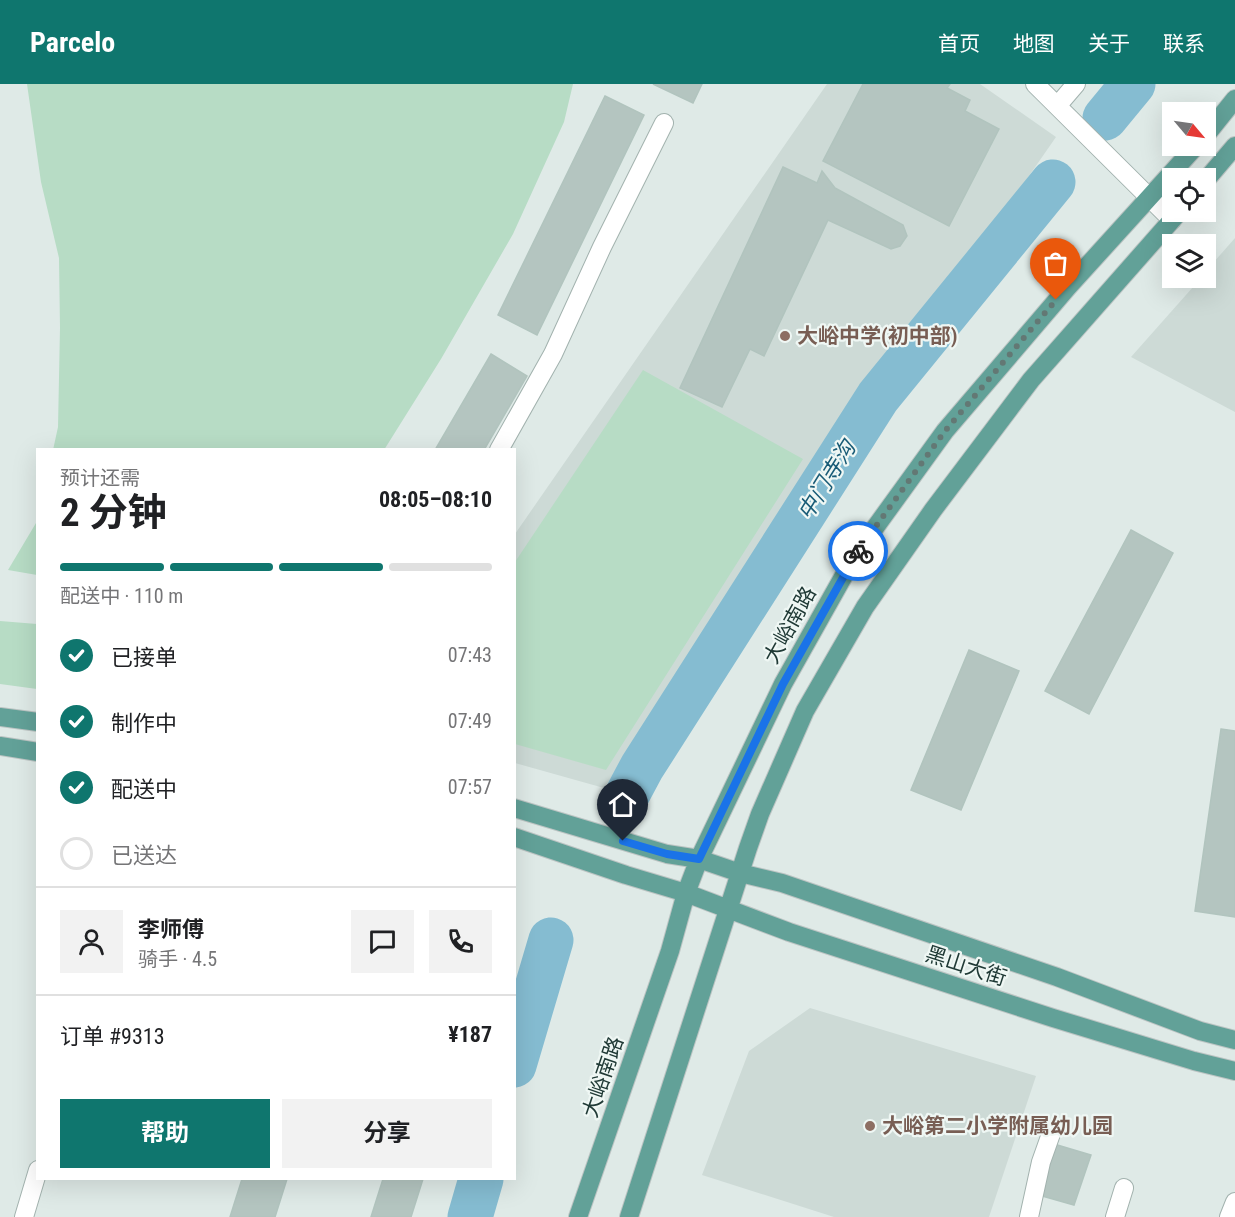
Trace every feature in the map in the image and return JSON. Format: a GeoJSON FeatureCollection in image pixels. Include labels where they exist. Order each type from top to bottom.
{"type":"FeatureCollection","features":[{"type":"Feature","properties":{"kind":"main road"},"geometry":{"type":"LineString","coordinates":[[1216,123],[1235,99]]}},
{"type":"Feature","properties":{"kind":"main road"},"geometry":{"type":"LineString","coordinates":[[1216,168],[1235,146]]}},
{"type":"Feature","properties":{"kind":"main road","name":"大峪南路"},"geometry":{"type":"LineString","coordinates":[[578,1217],[670,951],[686,893],[699,859],[783,684],[856,554],[945,431],[1068,287],[1187,156]]}},
{"type":"Feature","properties":{"kind":"main road"},"geometry":{"type":"LineString","coordinates":[[629,1217],[706,982],[727,908],[760,813],[805,711],[865,607],[933,510],[1031,380],[1170,222]]}},
{"type":"Feature","properties":{"kind":"main road"},"geometry":{"type":"LineString","coordinates":[[0,717],[36,722]]}},
{"type":"Feature","properties":{"kind":"main road"},"geometry":{"type":"LineString","coordinates":[[0,746],[36,752]]}},
{"type":"Feature","properties":{"kind":"main road","name":"黑山大街"},"geometry":{"type":"LineString","coordinates":[[516,809],[667,854],[699,859],[740,873],[782,883],[1057,977],[1200,1032],[1235,1040]]}},
{"type":"Feature","properties":{"kind":"main road","name":"黑山大街"},"geometry":{"type":"LineString","coordinates":[[516,838],[686,893],[789,932],[1053,1018],[1194,1061],[1235,1071]]}},
{"type":"Feature","properties":{"kind":"street"},"geometry":{"type":"LineString","coordinates":[[1035,84],[1149,198],[1162,207]]}},
{"type":"Feature","properties":{"kind":"street"},"geometry":{"type":"LineString","coordinates":[[1058,105],[1076,84]]}},
{"type":"Feature","properties":{"kind":"street"},"geometry":{"type":"LineString","coordinates":[[500,448],[553,354],[602,247],[664,123]]}},
{"type":"Feature","properties":{"kind":"street"},"geometry":{"type":"LineString","coordinates":[[1029,1217],[1041,1162],[1052,1131]]}},
{"type":"Feature","properties":{"kind":"street"},"geometry":{"type":"LineString","coordinates":[[24,1217],[36,1177]]}},
{"type":"Feature","properties":{"kind":"street"},"geometry":{"type":"LineString","coordinates":[[1114,1217],[1124,1188]]}},
{"type":"Feature","properties":{"kind":"street"},"geometry":{"type":"LineString","coordinates":[[1229,1217],[1235,1202]]}},
{"type":"Feature","properties":{"kind":"shaded area","name":"大峪中学(初中部)"},"geometry":{"type":"Polygon","coordinates":[[[827,84],[980,84],[1056,137],[604,788],[516,763],[516,533],[827,84]]]}},
{"type":"Feature","properties":{"kind":"shaded area"},"geometry":{"type":"Polygon","coordinates":[[[1235,238],[1235,412],[1131,357],[1192,288],[1216,288],[1216,260],[1235,238]]]}},
{"type":"Feature","properties":{"kind":"shaded area","name":"大峪第二小学附属幼儿园"},"geometry":{"type":"Polygon","coordinates":[[[810,1008],[1036,1076],[989,1217],[834,1217],[702,1175],[749,1051],[810,1008]]]}},
{"type":"Feature","properties":{"kind":"green space"},"geometry":{"type":"Polygon","coordinates":[[[27,84],[573,84],[564,122],[513,234],[441,359],[385,448],[53,448],[58,427],[59,258],[41,182],[27,84]]]}},
{"type":"Feature","properties":{"kind":"green space"},"geometry":{"type":"Polygon","coordinates":[[[643,370],[803,459],[606,770],[516,744],[516,560],[643,370]]]}},
{"type":"Feature","properties":{"kind":"green space"},"geometry":{"type":"Polygon","coordinates":[[[36,523],[36,575],[8,570],[36,523]]]}},
{"type":"Feature","properties":{"kind":"green space"},"geometry":{"type":"Polygon","coordinates":[[[0,621],[36,624],[36,689],[0,684],[0,621]]]}},
{"type":"Feature","properties":{"kind":"building"},"geometry":{"type":"Polygon","coordinates":[[[653,84],[702,84],[693,103],[653,84]]]}},
{"type":"Feature","properties":{"kind":"building"},"geometry":{"type":"Polygon","coordinates":[[[863,84],[950,84],[947,88],[970,100],[965,111],[999,129],[949,226],[823,161],[863,84]]]}},
{"type":"Feature","properties":{"kind":"building"},"geometry":{"type":"Polygon","coordinates":[[[605,96],[644,115],[537,335],[498,315],[605,96]]]}},
{"type":"Feature","properties":{"kind":"building"},"geometry":{"type":"Polygon","coordinates":[[[783,167],[817,183],[822,171],[835,188],[903,225],[907,236],[900,246],[891,249],[828,220],[764,356],[750,349],[722,407],[680,388],[783,167]]]}},
{"type":"Feature","properties":{"kind":"building"},"geometry":{"type":"Polygon","coordinates":[[[491,354],[527,376],[485,448],[436,448],[491,354]]]}},
{"type":"Feature","properties":{"kind":"building"},"geometry":{"type":"Polygon","coordinates":[[[1131,530],[1173,553],[1089,714],[1045,691],[1131,530]]]}},
{"type":"Feature","properties":{"kind":"building"},"geometry":{"type":"Polygon","coordinates":[[[969,650],[1019,671],[961,810],[911,790],[969,650]]]}},
{"type":"Feature","properties":{"kind":"building"},"geometry":{"type":"Polygon","coordinates":[[[1221,729],[1235,731],[1235,917],[1195,911],[1221,729]]]}},
{"type":"Feature","properties":{"kind":"building"},"geometry":{"type":"Polygon","coordinates":[[[1054,1144],[1091,1155],[1074,1205],[1042,1196],[1054,1144]]]}},
{"type":"Feature","properties":{"kind":"building"},"geometry":{"type":"Polygon","coordinates":[[[242,1180],[287,1180],[275,1217],[230,1217],[242,1180]]]}},
{"type":"Feature","properties":{"kind":"building"},"geometry":{"type":"Polygon","coordinates":[[[383,1180],[423,1180],[411,1217],[371,1217],[383,1180]]]}},
{"type":"Feature","properties":{"kind":"waterway","name":"中门寺沟"},"geometry":{"type":"LineString","coordinates":[[1105,118],[1133,84]]}},
{"type":"Feature","properties":{"kind":"waterway","name":"中门寺沟"},"geometry":{"type":"LineString","coordinates":[[626,797],[642,767],[878,397],[1053,182]]}},
{"type":"Feature","properties":{"kind":"waterway","name":"中门寺沟"},"geometry":{"type":"LineString","coordinates":[[516,1058],[551,940]]}},
{"type":"Feature","properties":{"kind":"waterway","name":"中门寺沟"},"geometry":{"type":"LineString","coordinates":[[470,1217],[481,1180]]}},
{"type":"Feature","properties":{"kind":"way so far"},"geometry":{"type":"LineString","coordinates":[[858,551],[945,431],[1056,300]]}},
{"type":"Feature","properties":{"kind":"place","name":"大峪中学(初中部)"},"geometry":{"type":"Point","coordinates":[785,336]}},
{"type":"Feature","properties":{"kind":"place","name":"大峪第二小学附属幼儿园"},"geometry":{"type":"Point","coordinates":[870,1126]}},
{"type":"Feature","properties":{"kind":"route"},"geometry":{"type":"LineString","coordinates":[[623,841],[667,854],[699,859],[783,684],[858,551]]}}]}
